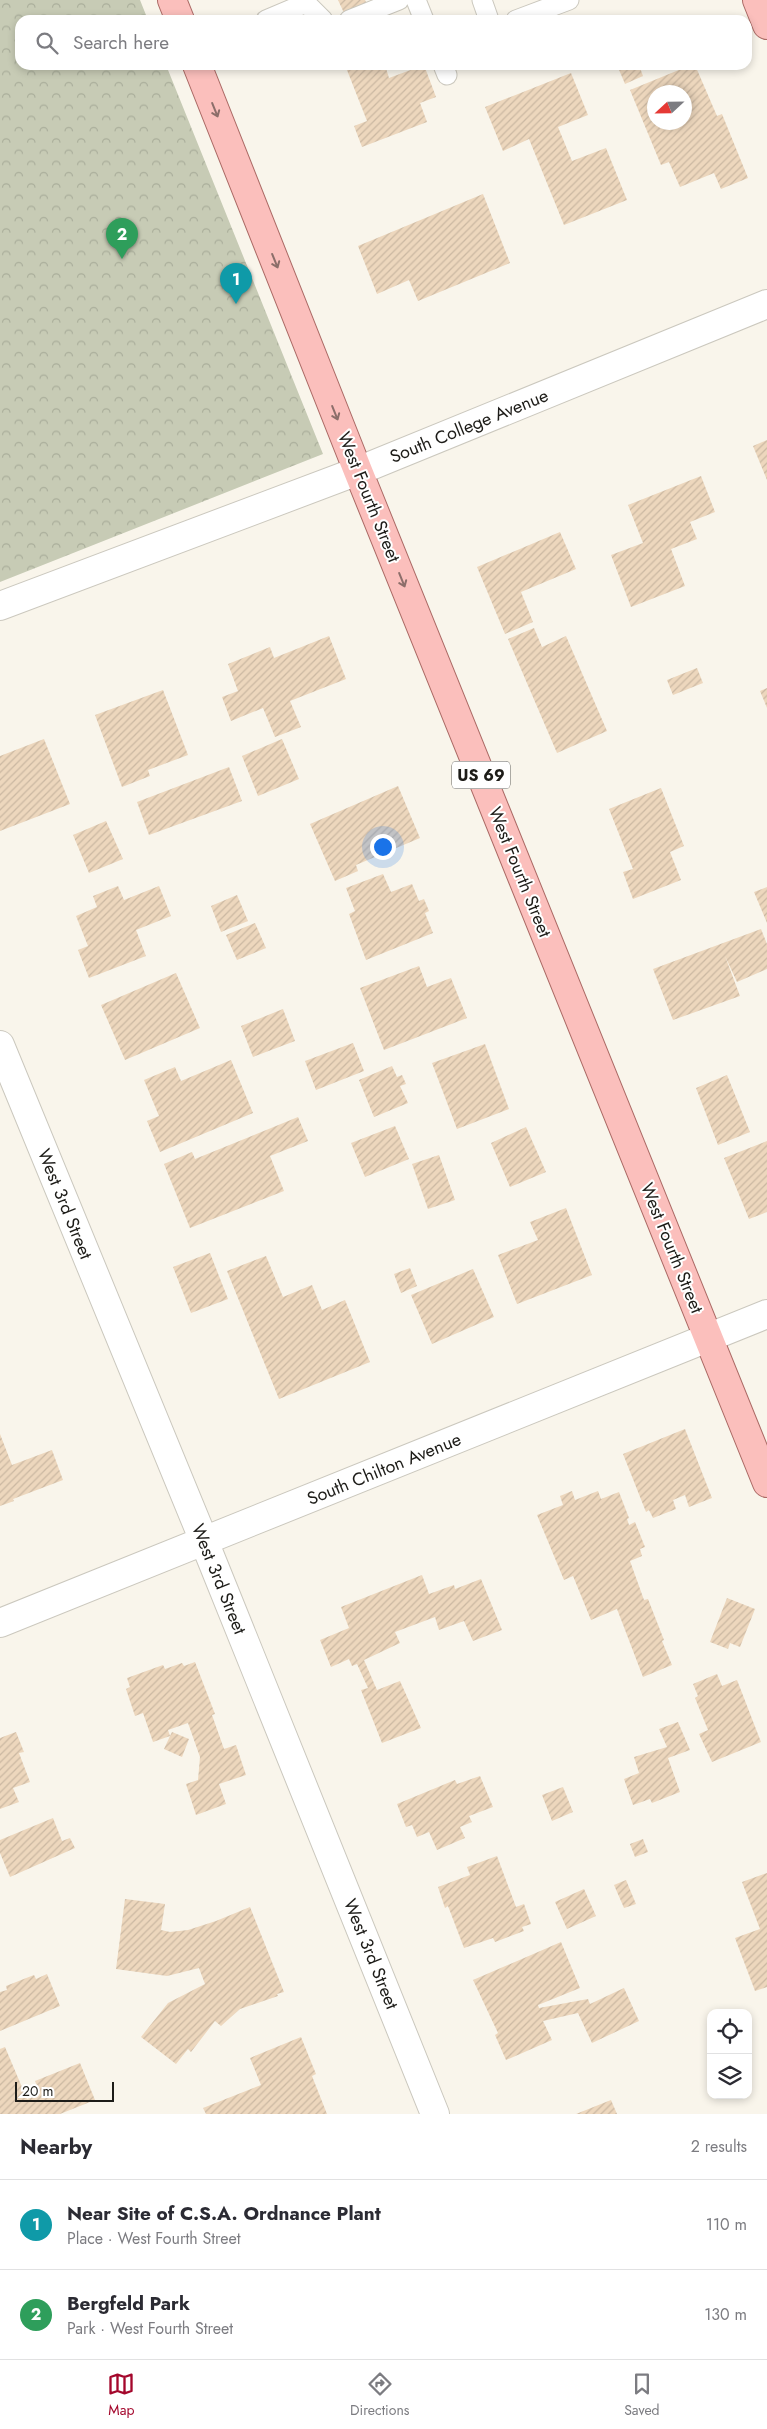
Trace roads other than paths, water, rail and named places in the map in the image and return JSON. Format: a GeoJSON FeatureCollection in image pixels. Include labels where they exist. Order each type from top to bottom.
{"type":"FeatureCollection","features":[{"type":"Feature","properties":{"kind":"main road"},"geometry":{"type":"LineString","coordinates":[[172,0],[178,15]]}},
{"type":"Feature","properties":{"kind":"main road"},"geometry":{"type":"LineString","coordinates":[[757,0],[767,25]]}},
{"type":"Feature","properties":{"kind":"main road","name":"West Fourth Street"},"geometry":{"type":"LineString","coordinates":[[199,70],[358,471],[767,1483]]}},
{"type":"Feature","properties":{"kind":"street","name":"South College Avenue"},"geometry":{"type":"LineString","coordinates":[[0,606],[358,471],[767,304]]}},
{"type":"Feature","properties":{"kind":"street","name":"West 3rd Street"},"geometry":{"type":"LineString","coordinates":[[0,1045],[204,1542],[435,2114]]}},
{"type":"Feature","properties":{"kind":"street","name":"South Chilton Avenue"},"geometry":{"type":"LineString","coordinates":[[0,1623],[767,1314]]}},
{"type":"Feature","properties":{"kind":"lane"},"geometry":{"type":"LineString","coordinates":[[361,15],[398,0]]}},
{"type":"Feature","properties":{"kind":"lane"},"geometry":{"type":"LineString","coordinates":[[416,0],[422,15]]}},
{"type":"Feature","properties":{"kind":"lane"},"geometry":{"type":"LineString","coordinates":[[482,0],[488,15]]}},
{"type":"Feature","properties":{"kind":"lane"},"geometry":{"type":"LineString","coordinates":[[530,15],[570,0]]}},
{"type":"Feature","properties":{"kind":"lane"},"geometry":{"type":"LineString","coordinates":[[278,15],[306,3],[319,15]]}},
{"type":"Feature","properties":{"kind":"place","name":"Bergfeld Park"},"geometry":{"type":"Point","coordinates":[122,259]}},
{"type":"Feature","properties":{"kind":"place","name":"Near Site of C.S.A. Ordnance Plant"},"geometry":{"type":"Point","coordinates":[236,304]}}]}
